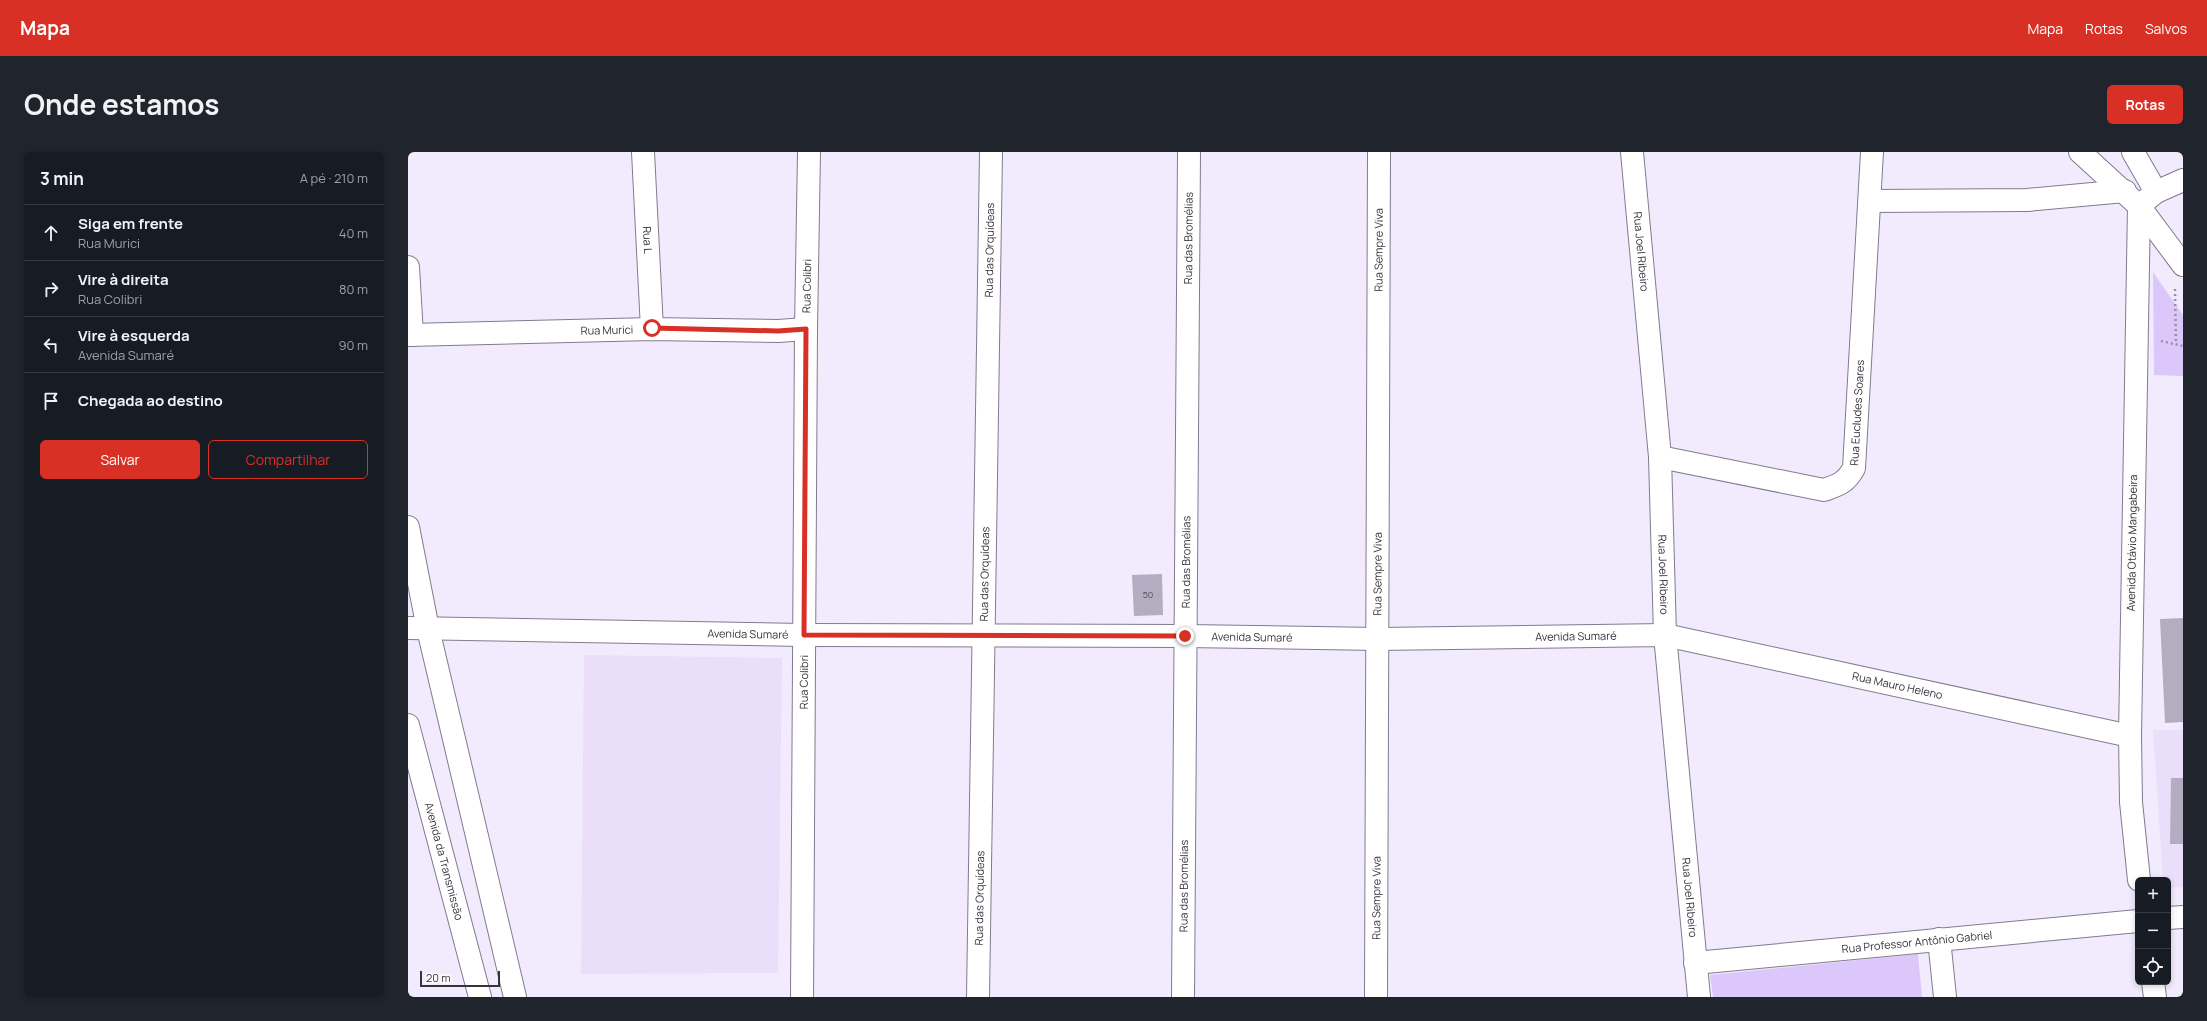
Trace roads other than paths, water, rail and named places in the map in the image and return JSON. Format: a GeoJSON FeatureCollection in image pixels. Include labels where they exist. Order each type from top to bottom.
{"type":"FeatureCollection","features":[{"type":"Feature","properties":{"kind":"street","name":"Rua L"},"geometry":{"type":"LineString","coordinates":[[644,152],[652,328]]}},
{"type":"Feature","properties":{"kind":"street","name":"Rua Colibri"},"geometry":{"type":"LineString","coordinates":[[802,997],[806,329],[810,152]]}},
{"type":"Feature","properties":{"kind":"street","name":"Rua das Orquídeas"},"geometry":{"type":"LineString","coordinates":[[978,997],[991,152]]}},
{"type":"Feature","properties":{"kind":"street","name":"Rua das Bromélias"},"geometry":{"type":"LineString","coordinates":[[1183,997],[1188,152]]}},
{"type":"Feature","properties":{"kind":"street","name":"Rua Sempre Viva"},"geometry":{"type":"LineString","coordinates":[[1376,997],[1379,152]]}},
{"type":"Feature","properties":{"kind":"street","name":"Rua Joel Ribeiro"},"geometry":{"type":"LineString","coordinates":[[1632,152],[1660,457],[1665,635],[1699,997]]}},
{"type":"Feature","properties":{"kind":"street","name":"Rua Eucludes Soares"},"geometry":{"type":"LineString","coordinates":[[1660,457],[1824,490],[1842,484],[1849,478],[1854,468],[1872,152]]}},
{"type":"Feature","properties":{"kind":"street"},"geometry":{"type":"LineString","coordinates":[[2080,152],[2132,199],[2183,265]]}},
{"type":"Feature","properties":{"kind":"street"},"geometry":{"type":"LineString","coordinates":[[2133,152],[2156,192]]}},
{"type":"Feature","properties":{"kind":"street"},"geometry":{"type":"LineString","coordinates":[[1870,200],[2132,199],[2156,192],[2183,180]]}},
{"type":"Feature","properties":{"kind":"street","name":"Avenida Otávio Mangabeira"},"geometry":{"type":"LineString","coordinates":[[2132,199],[2130,736],[2131,802],[2139,877]]}},
{"type":"Feature","properties":{"kind":"street"},"geometry":{"type":"LineString","coordinates":[[408,267],[410,335]]}},
{"type":"Feature","properties":{"kind":"street","name":"Rua Murici"},"geometry":{"type":"LineString","coordinates":[[410,335],[652,328],[778,331],[806,329]]}},
{"type":"Feature","properties":{"kind":"street"},"geometry":{"type":"LineString","coordinates":[[408,527],[418,629],[515,997]]}},
{"type":"Feature","properties":{"kind":"street","name":"Avenida Sumaré"},"geometry":{"type":"LineString","coordinates":[[418,629],[804,635],[1185,636],[1378,639],[1665,635]]}},
{"type":"Feature","properties":{"kind":"street","name":"Rua Mauro Heleno"},"geometry":{"type":"LineString","coordinates":[[1665,635],[2130,736]]}},
{"type":"Feature","properties":{"kind":"street","name":"Avenida da Transmissão"},"geometry":{"type":"LineString","coordinates":[[408,725],[480,997]]}},
{"type":"Feature","properties":{"kind":"street"},"geometry":{"type":"LineString","coordinates":[[2171,918],[2183,917]]}},
{"type":"Feature","properties":{"kind":"street","name":"Rua Professor Antônio Gabriel"},"geometry":{"type":"LineString","coordinates":[[1695,963],[2135,921]]}},
{"type":"Feature","properties":{"kind":"street"},"geometry":{"type":"LineString","coordinates":[[1939,939],[1945,997]]}},
{"type":"Feature","properties":{"kind":"street"},"geometry":{"type":"LineString","coordinates":[[2153,985],[2155,997]]}}]}
